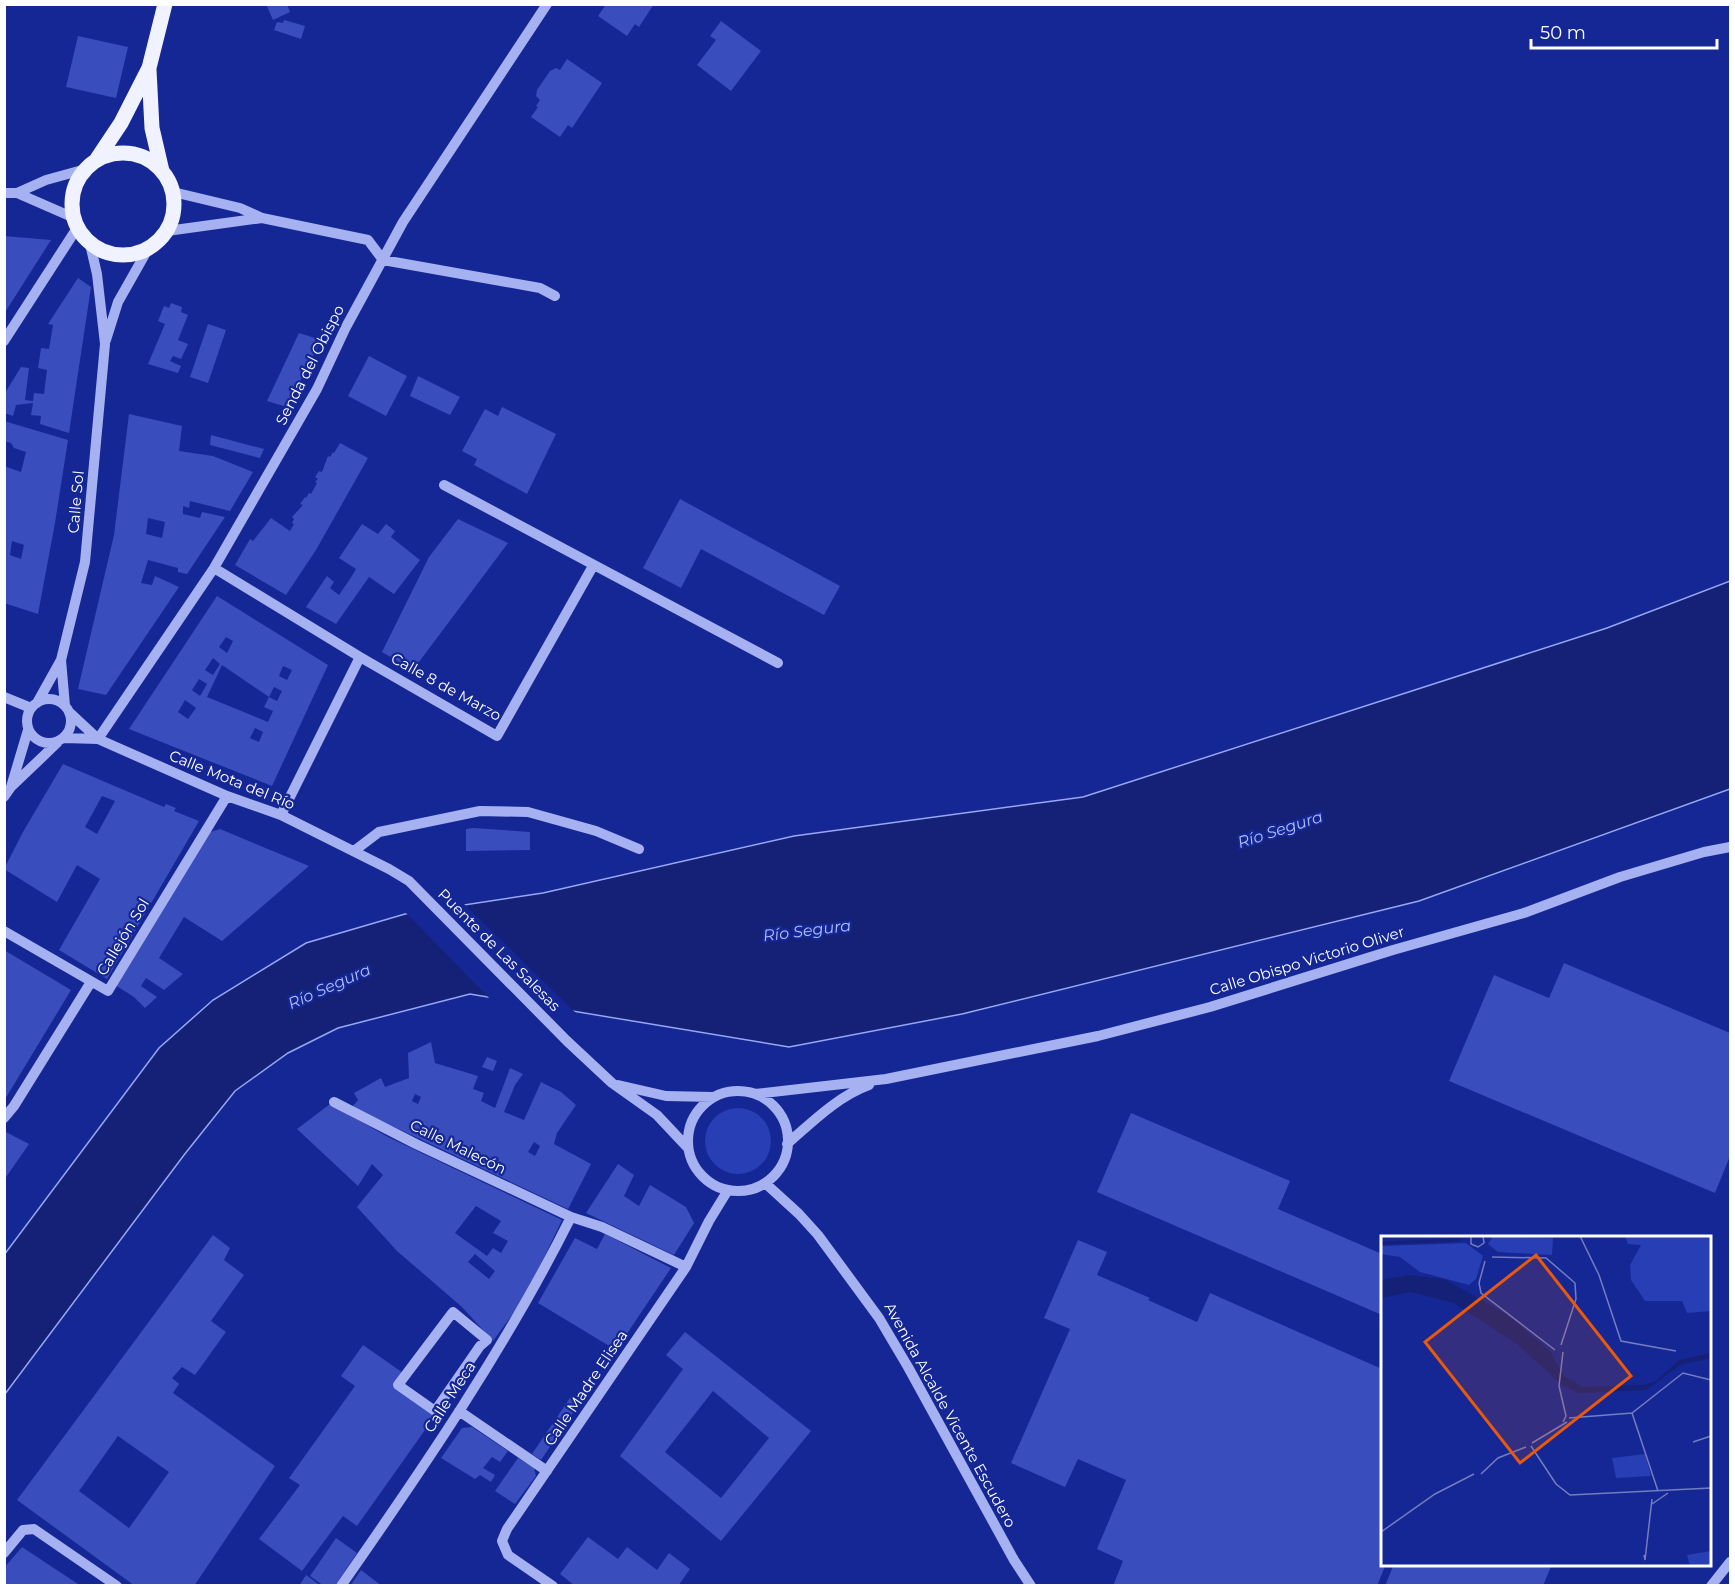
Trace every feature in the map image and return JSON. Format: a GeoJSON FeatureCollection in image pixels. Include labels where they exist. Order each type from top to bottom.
{"type":"FeatureCollection","features":[{"type":"Feature","properties":{"kind":"main road"},"geometry":{"type":"LineString","coordinates":[[91,164],[117,154],[138,155],[151,161],[162,171],[173,192],[174,205],[167,231],[159,241],[134,255],[118,256],[103,252],[90,244],[74,222],[72,197],[77,182],[122,123],[149,68],[165,4]]}},
{"type":"Feature","properties":{"kind":"main road"},"geometry":{"type":"LineString","coordinates":[[149,68],[152,128],[162,171]]}},
{"type":"Feature","properties":{"kind":"street","name":"Senda del Obispo"},"geometry":{"type":"LineString","coordinates":[[98,739],[214,568],[317,389],[346,327],[403,222],[547,4]]}},
{"type":"Feature","properties":{"kind":"street"},"geometry":{"type":"LineString","coordinates":[[17,194],[46,180],[91,164]]}},
{"type":"Feature","properties":{"kind":"street"},"geometry":{"type":"LineString","coordinates":[[173,192],[240,208],[262,218],[368,240],[383,260],[540,288],[555,296]]}},
{"type":"Feature","properties":{"kind":"street"},"geometry":{"type":"LineString","coordinates":[[4,193],[17,194],[74,222],[4,341]]}},
{"type":"Feature","properties":{"kind":"street"},"geometry":{"type":"LineString","coordinates":[[167,231],[262,218]]}},
{"type":"Feature","properties":{"kind":"street"},"geometry":{"type":"LineString","coordinates":[[90,244],[98,274],[105,344]]}},
{"type":"Feature","properties":{"kind":"street"},"geometry":{"type":"LineString","coordinates":[[105,344],[118,302],[148,249]]}},
{"type":"Feature","properties":{"kind":"street","name":"Calle Sol"},"geometry":{"type":"LineString","coordinates":[[34,705],[61,660],[86,562],[105,344]]}},
{"type":"Feature","properties":{"kind":"street"},"geometry":{"type":"LineString","coordinates":[[444,485],[778,663]]}},
{"type":"Feature","properties":{"kind":"street","name":"Calle 8 de Marzo"},"geometry":{"type":"LineString","coordinates":[[214,568],[360,657],[497,736],[593,566]]}},
{"type":"Feature","properties":{"kind":"street"},"geometry":{"type":"LineString","coordinates":[[281,815],[360,657]]}},
{"type":"Feature","properties":{"kind":"street","name":"Calle Sol"},"geometry":{"type":"LineString","coordinates":[[61,660],[67,709]]}},
{"type":"Feature","properties":{"kind":"street"},"geometry":{"type":"LineString","coordinates":[[4,697],[34,705],[51,699],[67,709],[70,726],[61,740],[11,787],[4,797]]}},
{"type":"Feature","properties":{"kind":"street"},"geometry":{"type":"LineString","coordinates":[[34,705],[26,722],[28,730],[38,741],[51,744],[61,740]]}},
{"type":"Feature","properties":{"kind":"street","name":"Calle Mota del Río"},"geometry":{"type":"LineString","coordinates":[[67,709],[98,739],[227,796],[281,815],[409,881]]}},
{"type":"Feature","properties":{"kind":"street"},"geometry":{"type":"LineString","coordinates":[[11,787],[28,730]]}},
{"type":"Feature","properties":{"kind":"street","name":"Calle Mota del Río"},"geometry":{"type":"LineString","coordinates":[[61,740],[98,739]]}},
{"type":"Feature","properties":{"kind":"street","name":"Callejón Sol"},"geometry":{"type":"LineString","coordinates":[[4,931],[108,991],[227,796]]}},
{"type":"Feature","properties":{"kind":"street"},"geometry":{"type":"LineString","coordinates":[[354,851],[379,832],[480,811],[528,812],[596,831],[639,849]]}},
{"type":"Feature","properties":{"kind":"street","name":"Calle Obispo Victorio Oliver"},"geometry":{"type":"LineString","coordinates":[[755,1094],[886,1079],[1098,1036],[1210,1007],[1393,950],[1524,913],[1620,877],[1704,852],[1731,847]]}},
{"type":"Feature","properties":{"kind":"street","name":"Puente de Las Salesas"},"geometry":{"type":"LineString","coordinates":[[409,881],[567,1041],[612,1083]]}},
{"type":"Feature","properties":{"kind":"street"},"geometry":{"type":"LineString","coordinates":[[4,1118],[14,1106],[91,982]]}},
{"type":"Feature","properties":{"kind":"street","name":"Calle Obispo Victorio Oliver"},"geometry":{"type":"LineString","coordinates":[[787,1144],[816,1118],[859,1089],[886,1079]]}},
{"type":"Feature","properties":{"kind":"street"},"geometry":{"type":"LineString","coordinates":[[612,1083],[666,1096],[713,1097]]}},
{"type":"Feature","properties":{"kind":"street"},"geometry":{"type":"LineString","coordinates":[[612,1083],[657,1115],[688,1148]]}},
{"type":"Feature","properties":{"kind":"street"},"geometry":{"type":"LineString","coordinates":[[741,1091],[755,1094],[769,1102],[780,1114],[786,1128],[787,1144],[784,1159],[777,1172],[765,1183],[754,1188],[741,1191],[713,1185],[701,1175],[693,1163],[688,1148],[688,1133],[693,1119],[701,1107],[713,1097],[727,1092],[741,1091]]}},
{"type":"Feature","properties":{"kind":"street","name":"Calle Malecón"},"geometry":{"type":"LineString","coordinates":[[334,1102],[571,1217],[602,1227],[686,1267]]}},
{"type":"Feature","properties":{"kind":"street","name":"Avenida Alcalde Vicente Escudero"},"geometry":{"type":"LineString","coordinates":[[765,1183],[818,1235],[879,1318],[909,1367],[1014,1560],[1031,1586]]}},
{"type":"Feature","properties":{"kind":"street","name":"Calle Madre Elisea"},"geometry":{"type":"LineString","coordinates":[[553,1586],[508,1555],[502,1541],[507,1529],[686,1267],[709,1221],[728,1190]]}},
{"type":"Feature","properties":{"kind":"street","name":"Calle Meca"},"geometry":{"type":"LineString","coordinates":[[341,1586],[459,1411],[527,1302],[571,1217]]}},
{"type":"Feature","properties":{"kind":"street"},"geometry":{"type":"LineString","coordinates":[[453,1312],[487,1340],[480,1346],[435,1412],[398,1386],[453,1312]]}},
{"type":"Feature","properties":{"kind":"street"},"geometry":{"type":"LineString","coordinates":[[459,1411],[547,1471]]}},
{"type":"Feature","properties":{"kind":"street"},"geometry":{"type":"LineString","coordinates":[[4,1553],[19,1534],[28,1528],[34,1529],[117,1586]]}},
{"type":"Feature","properties":{"kind":"street"},"geometry":{"type":"LineString","coordinates":[[1710,1586],[1731,1562]]}},
{"type":"Feature","properties":{"kind":"shaded area"},"geometry":{"type":"Polygon","coordinates":[[[738,1108],[750,1111],[761,1118],[768,1129],[771,1141],[768,1153],[761,1164],[750,1171],[738,1174],[726,1171],[715,1164],[708,1153],[705,1141],[708,1129],[715,1118],[726,1111],[738,1108]]]}},
{"type":"Feature","properties":{"kind":"water","name":"Río Segura"},"geometry":{"type":"Polygon","coordinates":[[[1730,581],[1730,789],[1419,901],[962,1014],[789,1047],[470,994],[338,1028],[288,1053],[235,1091],[184,1155],[5,1394],[4,1255],[159,1048],[213,1000],[306,943],[405,914],[543,893],[794,836],[1083,797],[1607,628],[1730,581]]]}},
{"type":"Feature","properties":{"kind":"pier"},"geometry":{"type":"Polygon","coordinates":[[[462,902],[578,1015],[491,1000],[404,911],[462,902]]]}},
{"type":"Feature","properties":{"kind":"building"},"geometry":{"type":"Polygon","coordinates":[[[266,4],[287,4],[290,12],[273,20],[266,4]]]}},
{"type":"Feature","properties":{"kind":"building"},"geometry":{"type":"Polygon","coordinates":[[[602,4],[654,4],[639,27],[635,24],[627,36],[598,16],[605,6],[602,4]]]}},
{"type":"Feature","properties":{"kind":"building"},"geometry":{"type":"Polygon","coordinates":[[[284,20],[305,26],[301,39],[274,30],[277,22],[283,23],[284,20]]]}},
{"type":"Feature","properties":{"kind":"building"},"geometry":{"type":"Polygon","coordinates":[[[721,21],[761,51],[731,91],[697,65],[716,40],[710,36],[721,21]]]}},
{"type":"Feature","properties":{"kind":"building"},"geometry":{"type":"Polygon","coordinates":[[[78,36],[128,47],[116,98],[66,87],[78,36]]]}},
{"type":"Feature","properties":{"kind":"building"},"geometry":{"type":"Polygon","coordinates":[[[567,59],[602,83],[572,128],[568,125],[560,137],[531,117],[540,100],[536,96],[537,90],[550,71],[556,68],[560,70],[567,59]]]}},
{"type":"Feature","properties":{"kind":"building"},"geometry":{"type":"Polygon","coordinates":[[[4,236],[51,240],[4,314],[4,236]]]}},
{"type":"Feature","properties":{"kind":"building"},"geometry":{"type":"Polygon","coordinates":[[[78,278],[91,287],[69,433],[40,424],[41,416],[31,415],[33,403],[16,405],[13,416],[5,413],[5,393],[21,367],[29,368],[25,400],[33,401],[34,393],[44,394],[47,370],[38,368],[41,348],[49,349],[53,325],[48,324],[78,278]]]}},
{"type":"Feature","properties":{"kind":"building"},"geometry":{"type":"Polygon","coordinates":[[[171,303],[182,307],[181,312],[188,315],[178,340],[188,344],[181,359],[173,356],[170,361],[181,366],[178,373],[148,364],[165,324],[158,321],[164,306],[169,308],[171,303]]]}},
{"type":"Feature","properties":{"kind":"building"},"geometry":{"type":"Polygon","coordinates":[[[208,324],[226,330],[208,383],[190,377],[208,324]]]}},
{"type":"Feature","properties":{"kind":"building"},"geometry":{"type":"Polygon","coordinates":[[[299,333],[321,340],[287,407],[267,401],[299,333]]]}},
{"type":"Feature","properties":{"kind":"building"},"geometry":{"type":"Polygon","coordinates":[[[369,356],[407,376],[386,416],[348,396],[369,356]]]}},
{"type":"Feature","properties":{"kind":"building"},"geometry":{"type":"Polygon","coordinates":[[[418,376],[460,397],[450,415],[410,396],[418,376]]]}},
{"type":"Feature","properties":{"kind":"building"},"geometry":{"type":"Polygon","coordinates":[[[502,407],[556,434],[527,494],[474,465],[477,459],[462,451],[485,409],[498,416],[502,407]]]}},
{"type":"Feature","properties":{"kind":"building"},"geometry":{"type":"Polygon","coordinates":[[[129,414],[182,426],[179,451],[213,456],[253,472],[230,511],[190,501],[189,508],[183,506],[183,514],[200,518],[202,512],[225,517],[187,574],[178,572],[178,568],[148,560],[141,583],[152,585],[155,576],[179,587],[106,695],[78,689],[114,535],[129,414]],[[148,518],[146,534],[162,538],[165,522],[148,518]]]}},
{"type":"Feature","properties":{"kind":"building"},"geometry":{"type":"Polygon","coordinates":[[[4,421],[68,440],[38,614],[4,603],[4,466],[21,472],[26,452],[4,441],[4,421]],[[12,541],[10,555],[21,559],[24,545],[12,541]]]}},
{"type":"Feature","properties":{"kind":"building"},"geometry":{"type":"Polygon","coordinates":[[[211,435],[264,449],[260,458],[210,445],[211,435]]]}},
{"type":"Feature","properties":{"kind":"building"},"geometry":{"type":"Polygon","coordinates":[[[340,443],[368,458],[316,550],[286,595],[235,565],[250,539],[253,541],[271,518],[290,531],[294,524],[292,517],[303,505],[300,504],[305,497],[311,494],[318,479],[315,477],[319,471],[322,472],[328,456],[334,453],[340,443]]]}},
{"type":"Feature","properties":{"kind":"building"},"geometry":{"type":"Polygon","coordinates":[[[680,499],[840,586],[824,615],[701,549],[681,588],[643,568],[680,499]]]}},
{"type":"Feature","properties":{"kind":"building"},"geometry":{"type":"Polygon","coordinates":[[[458,519],[508,543],[413,670],[382,652],[429,557],[458,519]]]}},
{"type":"Feature","properties":{"kind":"building"},"geometry":{"type":"Polygon","coordinates":[[[362,524],[378,534],[386,524],[395,531],[391,537],[420,560],[394,594],[369,577],[336,624],[306,607],[327,576],[334,582],[330,588],[339,595],[350,579],[356,569],[339,558],[362,524]]]}},
{"type":"Feature","properties":{"kind":"building"},"geometry":{"type":"Polygon","coordinates":[[[217,596],[328,665],[272,786],[129,729],[217,596]],[[226,637],[219,647],[227,653],[233,641],[226,637]],[[213,658],[205,670],[213,675],[220,664],[213,658]],[[222,665],[207,697],[268,722],[273,711],[264,707],[269,697],[222,665]],[[283,666],[279,676],[287,680],[292,670],[283,666]],[[199,679],[192,690],[200,696],[207,684],[199,679]],[[274,687],[269,697],[277,701],[282,691],[274,687]],[[185,700],[178,712],[188,719],[196,708],[185,700]],[[255,728],[250,738],[259,742],[263,732],[255,728]]]}},
{"type":"Feature","properties":{"kind":"building"},"geometry":{"type":"Polygon","coordinates":[[[63,764],[164,807],[166,804],[176,808],[174,811],[199,821],[107,979],[59,950],[100,879],[77,865],[57,902],[4,869],[63,764]],[[102,796],[85,827],[97,834],[115,801],[102,796]]]}},
{"type":"Feature","properties":{"kind":"building"},"geometry":{"type":"Polygon","coordinates":[[[220,829],[309,866],[222,941],[184,917],[159,958],[183,974],[164,990],[146,978],[141,986],[157,997],[145,1008],[134,997],[115,985],[207,833],[220,829]]]}},
{"type":"Feature","properties":{"kind":"building"},"geometry":{"type":"Polygon","coordinates":[[[466,829],[530,832],[530,850],[466,851],[466,829]]]}},
{"type":"Feature","properties":{"kind":"building"},"geometry":{"type":"Polygon","coordinates":[[[4,950],[71,990],[4,1101],[4,950]]]}},
{"type":"Feature","properties":{"kind":"building"},"geometry":{"type":"Polygon","coordinates":[[[1564,963],[1730,1033],[1730,1156],[1715,1193],[1449,1081],[1494,975],[1549,998],[1564,963]]]}},
{"type":"Feature","properties":{"kind":"building"},"geometry":{"type":"Polygon","coordinates":[[[431,1042],[435,1063],[478,1076],[473,1089],[484,1093],[481,1101],[495,1108],[510,1068],[523,1074],[515,1085],[504,1112],[524,1120],[541,1082],[561,1092],[576,1105],[557,1133],[554,1144],[591,1164],[568,1209],[352,1107],[358,1100],[354,1093],[381,1078],[385,1087],[409,1078],[408,1053],[431,1042]],[[415,1094],[412,1101],[418,1104],[421,1097],[415,1094]],[[534,1142],[528,1152],[535,1156],[540,1146],[534,1142]]]}},
{"type":"Feature","properties":{"kind":"building"},"geometry":{"type":"Polygon","coordinates":[[[487,1057],[497,1061],[493,1071],[482,1067],[487,1057]]]}},
{"type":"Feature","properties":{"kind":"building"},"geometry":{"type":"Polygon","coordinates":[[[330,1104],[388,1137],[562,1220],[525,1297],[493,1341],[462,1307],[397,1251],[357,1207],[383,1175],[372,1164],[358,1186],[297,1129],[330,1104]],[[476,1206],[455,1233],[487,1256],[493,1248],[501,1253],[508,1241],[493,1233],[501,1221],[476,1206]],[[475,1254],[468,1262],[489,1279],[495,1271],[475,1254]]]}},
{"type":"Feature","properties":{"kind":"building"},"geometry":{"type":"Polygon","coordinates":[[[1131,1113],[1290,1181],[1278,1209],[1381,1254],[1381,1315],[1097,1192],[1131,1113]]]}},
{"type":"Feature","properties":{"kind":"building"},"geometry":{"type":"Polygon","coordinates":[[[4,1131],[29,1144],[4,1180],[4,1131]]]}},
{"type":"Feature","properties":{"kind":"building"},"geometry":{"type":"Polygon","coordinates":[[[618,1164],[634,1175],[624,1196],[639,1206],[650,1185],[686,1207],[694,1223],[674,1255],[586,1213],[618,1164]]]}},
{"type":"Feature","properties":{"kind":"building"},"geometry":{"type":"Polygon","coordinates":[[[605,1234],[671,1268],[616,1350],[538,1303],[575,1238],[597,1249],[605,1234]]]}},
{"type":"Feature","properties":{"kind":"building"},"geometry":{"type":"Polygon","coordinates":[[[213,1235],[230,1248],[224,1260],[244,1275],[211,1321],[226,1332],[195,1375],[182,1367],[172,1378],[179,1384],[173,1393],[275,1466],[194,1586],[135,1586],[17,1500],[213,1235]],[[118,1436],[79,1491],[129,1528],[169,1472],[118,1436]]]}},
{"type":"Feature","properties":{"kind":"building"},"geometry":{"type":"Polygon","coordinates":[[[1078,1240],[1107,1252],[1097,1275],[1197,1322],[1210,1293],[1381,1369],[1381,1566],[1385,1566],[1377,1586],[1113,1586],[1123,1561],[1097,1549],[1126,1480],[1078,1459],[1065,1487],[1011,1463],[1070,1329],[1044,1318],[1078,1240]]]}},
{"type":"Feature","properties":{"kind":"building"},"geometry":{"type":"Polygon","coordinates":[[[685,1332],[811,1431],[721,1541],[620,1456],[683,1369],[666,1355],[685,1332]],[[713,1391],[665,1452],[721,1498],[769,1438],[713,1391]]]}},
{"type":"Feature","properties":{"kind":"building"},"geometry":{"type":"Polygon","coordinates":[[[363,1345],[406,1375],[398,1385],[437,1413],[357,1526],[343,1516],[302,1571],[259,1539],[300,1485],[289,1478],[355,1386],[341,1376],[363,1345]]]}},
{"type":"Feature","properties":{"kind":"building"},"geometry":{"type":"Polygon","coordinates":[[[572,1395],[581,1401],[541,1460],[532,1454],[572,1395]]]}},
{"type":"Feature","properties":{"kind":"building"},"geometry":{"type":"Polygon","coordinates":[[[472,1427],[508,1451],[500,1462],[492,1457],[483,1468],[495,1475],[491,1482],[480,1475],[475,1479],[441,1458],[462,1428],[472,1427]]]}},
{"type":"Feature","properties":{"kind":"building"},"geometry":{"type":"Polygon","coordinates":[[[518,1458],[534,1468],[536,1476],[515,1504],[495,1491],[518,1458]]]}},
{"type":"Feature","properties":{"kind":"building"},"geometry":{"type":"Polygon","coordinates":[[[588,1537],[618,1559],[627,1547],[657,1570],[669,1553],[690,1569],[678,1586],[575,1586],[560,1574],[588,1537]]]}},
{"type":"Feature","properties":{"kind":"building"},"geometry":{"type":"Polygon","coordinates":[[[336,1538],[357,1553],[335,1586],[324,1586],[310,1576],[336,1538]]]}},
{"type":"Feature","properties":{"kind":"building"},"geometry":{"type":"Polygon","coordinates":[[[22,1547],[81,1586],[4,1586],[4,1568],[22,1547]]]}},
{"type":"Feature","properties":{"kind":"building"},"geometry":{"type":"Polygon","coordinates":[[[1393,1566],[1551,1566],[1543,1586],[1385,1586],[1393,1566]]]}},
{"type":"Feature","properties":{"kind":"building"},"geometry":{"type":"Polygon","coordinates":[[[361,1570],[382,1586],[350,1586],[361,1570]]]}},
{"type":"Feature","properties":{"kind":"building"},"geometry":{"type":"Polygon","coordinates":[[[306,1575],[321,1586],[299,1586],[306,1575]]]}}]}
